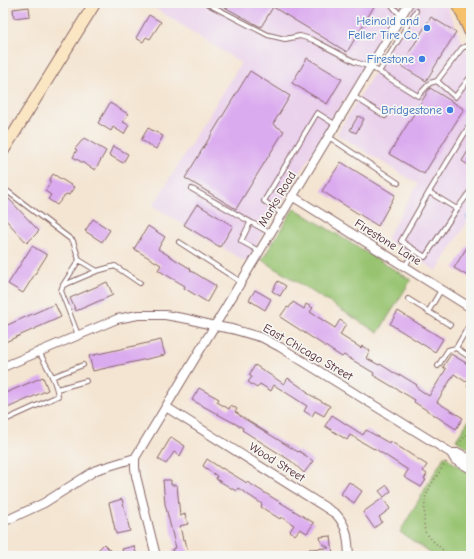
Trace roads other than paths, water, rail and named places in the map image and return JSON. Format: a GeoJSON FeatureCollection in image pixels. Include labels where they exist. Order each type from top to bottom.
{"type":"FeatureCollection","features":[{"type":"Feature","properties":{"kind":"main road"},"geometry":{"type":"LineString","coordinates":[[458,3],[468,16],[471,33]]}},
{"type":"Feature","properties":{"kind":"street"},"geometry":{"type":"LineString","coordinates":[[3,151],[95,3]]}},
{"type":"Feature","properties":{"kind":"street","name":"Marks Road"},"geometry":{"type":"LineString","coordinates":[[135,458],[409,3]]}},
{"type":"Feature","properties":{"kind":"street","name":"Firestone Lane"},"geometry":{"type":"LineString","coordinates":[[292,196],[471,308]]}},
{"type":"Feature","properties":{"kind":"street","name":"East Chicago Street"},"geometry":{"type":"LineString","coordinates":[[3,367],[117,319],[138,315],[165,315],[188,319],[250,333],[280,347],[451,454],[455,460],[471,469]]}},
{"type":"Feature","properties":{"kind":"street","name":"Wood Street"},"geometry":{"type":"LineString","coordinates":[[166,407],[336,514],[344,523],[347,532],[349,556]]}},
{"type":"Feature","properties":{"kind":"street","name":"East Chicago Street"},"geometry":{"type":"LineString","coordinates":[[451,454],[459,453],[471,460]]}},
{"type":"Feature","properties":{"kind":"street"},"geometry":{"type":"LineString","coordinates":[[3,522],[44,503],[96,470],[135,458],[136,476],[156,556]]}},
{"type":"Feature","properties":{"kind":"lane"},"geometry":{"type":"LineString","coordinates":[[206,3],[268,34],[285,39],[300,36],[313,40],[355,62],[371,66],[418,96],[430,83],[437,81],[462,48],[471,44]]}},
{"type":"Feature","properties":{"kind":"lane"},"geometry":{"type":"LineString","coordinates":[[390,3],[400,19],[407,26]]}},
{"type":"Feature","properties":{"kind":"lane"},"geometry":{"type":"LineString","coordinates":[[379,72],[416,11]]}},
{"type":"Feature","properties":{"kind":"lane"},"geometry":{"type":"LineString","coordinates":[[437,81],[455,97],[471,76]]}},
{"type":"Feature","properties":{"kind":"lane"},"geometry":{"type":"LineString","coordinates":[[353,96],[386,116]]}},
{"type":"Feature","properties":{"kind":"lane"},"geometry":{"type":"LineString","coordinates":[[282,214],[264,201],[316,113],[336,125]]}},
{"type":"Feature","properties":{"kind":"lane"},"geometry":{"type":"LineString","coordinates":[[471,123],[401,241],[425,257],[471,190]]}},
{"type":"Feature","properties":{"kind":"lane"},"geometry":{"type":"LineString","coordinates":[[328,137],[398,183]]}},
{"type":"Feature","properties":{"kind":"lane"},"geometry":{"type":"LineString","coordinates":[[3,188],[73,241],[79,260],[97,271]]}},
{"type":"Feature","properties":{"kind":"lane"},"geometry":{"type":"LineString","coordinates":[[192,189],[270,234]]}},
{"type":"Feature","properties":{"kind":"lane"},"geometry":{"type":"LineString","coordinates":[[429,192],[457,209]]}},
{"type":"Feature","properties":{"kind":"lane"},"geometry":{"type":"LineString","coordinates":[[250,222],[241,241],[260,252]]}},
{"type":"Feature","properties":{"kind":"lane"},"geometry":{"type":"LineString","coordinates":[[179,242],[241,283]]}},
{"type":"Feature","properties":{"kind":"lane"},"geometry":{"type":"LineString","coordinates":[[404,266],[415,250]]}},
{"type":"Feature","properties":{"kind":"lane"},"geometry":{"type":"LineString","coordinates":[[78,335],[61,291],[63,285],[79,260]]}},
{"type":"Feature","properties":{"kind":"lane"},"geometry":{"type":"LineString","coordinates":[[63,285],[97,271],[115,266],[140,283]]}},
{"type":"Feature","properties":{"kind":"lane"},"geometry":{"type":"LineString","coordinates":[[428,312],[442,290]]}},
{"type":"Feature","properties":{"kind":"lane"},"geometry":{"type":"LineString","coordinates":[[408,299],[450,325]]}},
{"type":"Feature","properties":{"kind":"lane"},"geometry":{"type":"LineString","coordinates":[[438,366],[448,350],[456,348],[471,322]]}},
{"type":"Feature","properties":{"kind":"lane"},"geometry":{"type":"LineString","coordinates":[[456,348],[471,358]]}},
{"type":"Feature","properties":{"kind":"lane"},"geometry":{"type":"LineString","coordinates":[[3,421],[58,396],[52,377],[39,351]]}},
{"type":"Feature","properties":{"kind":"lane"},"geometry":{"type":"LineString","coordinates":[[52,377],[83,365]]}},
{"type":"Feature","properties":{"kind":"lane"},"geometry":{"type":"LineString","coordinates":[[57,389],[86,381]]}},
{"type":"Feature","properties":{"kind":"waterway"},"geometry":{"type":"LineString","coordinates":[[467,217],[471,219]]}},
{"type":"Feature","properties":{"kind":"place","name":"Heinold and Feller Tire Co."},"geometry":{"type":"Point","coordinates":[427,28]}},
{"type":"Feature","properties":{"kind":"place","name":"Firestone"},"geometry":{"type":"Point","coordinates":[422,59]}},
{"type":"Feature","properties":{"kind":"place","name":"Bridgestone"},"geometry":{"type":"Point","coordinates":[450,110]}}]}
